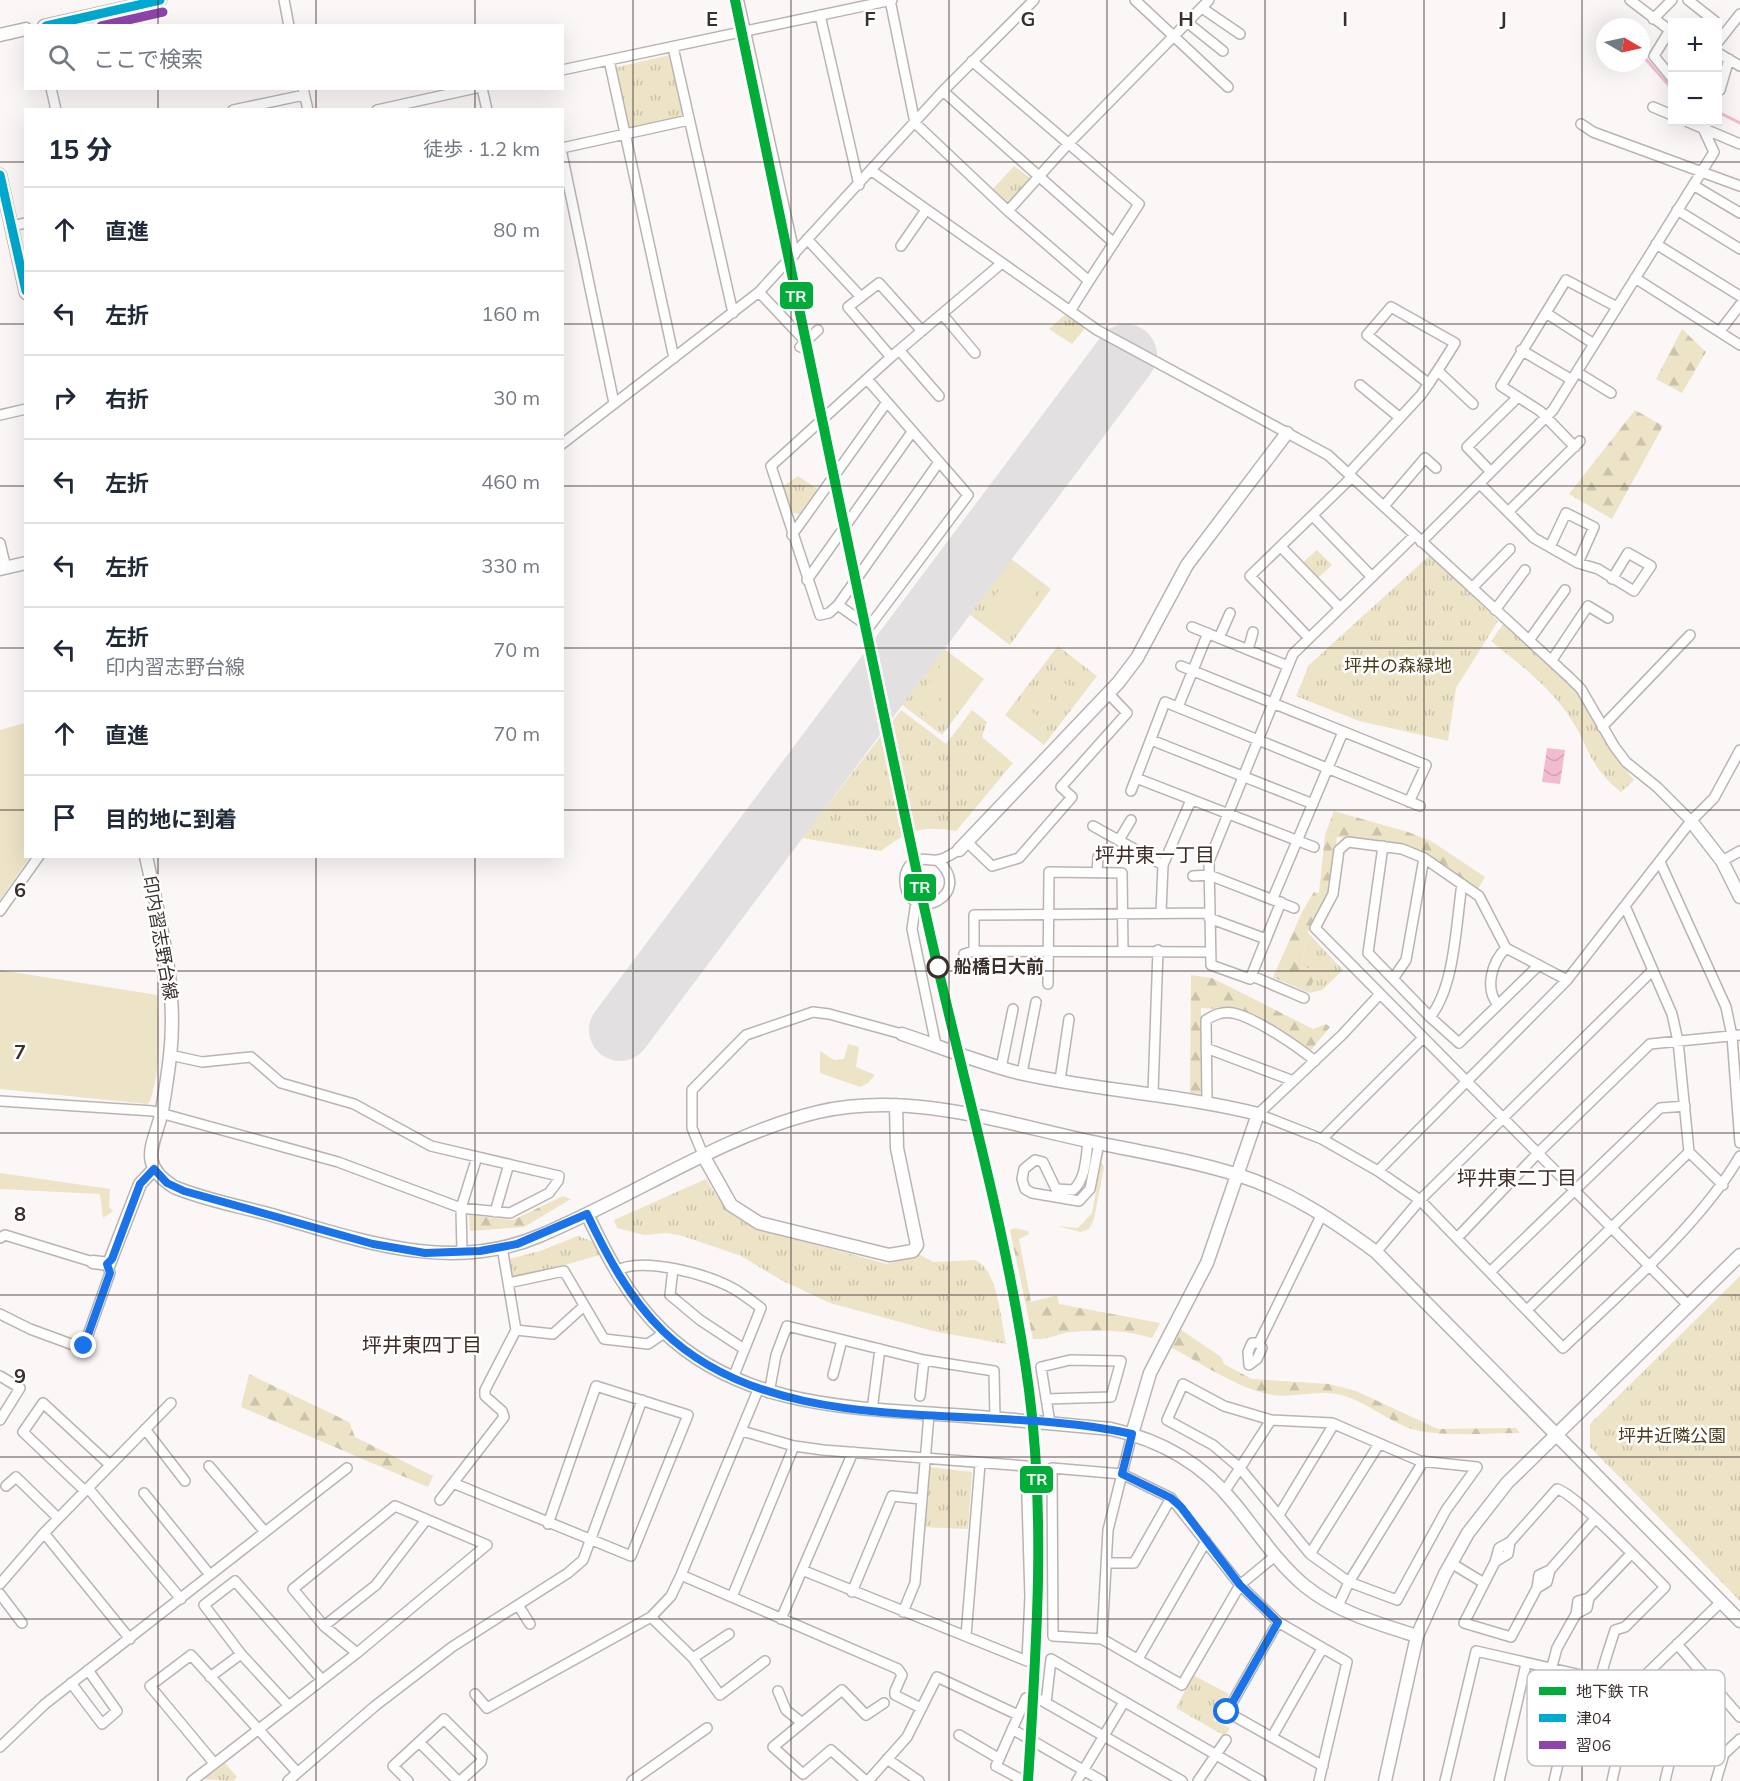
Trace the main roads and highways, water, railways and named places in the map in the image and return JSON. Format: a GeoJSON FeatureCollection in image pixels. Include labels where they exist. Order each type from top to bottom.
{"type":"FeatureCollection","features":[{"type":"Feature","properties":{"kind":"water"},"geometry":{"type":"Polygon","coordinates":[[[1547,748],[1565,750],[1560,784],[1542,782],[1547,748]]]}},
{"type":"Feature","properties":{"kind":"waterway"},"geometry":{"type":"LineString","coordinates":[[1650,64],[1668,84]]}},
{"type":"Feature","properties":{"kind":"waterway"},"geometry":{"type":"LineString","coordinates":[[1722,114],[1740,123]]}},
{"type":"Feature","properties":{"kind":"metro line","name":"TR"},"geometry":{"type":"LineString","coordinates":[[735,0],[919,883],[993,1199],[1019,1326],[1034,1439],[1038,1537],[1038,1586],[1028,1781]]}},
{"type":"Feature","properties":{"kind":"place","name":"船橋日大前"},"geometry":{"type":"Point","coordinates":[938,967]}},
{"type":"Feature","properties":{"kind":"district","name":"坪井東一丁目"},"geometry":{"type":"Point","coordinates":[1155,855]}},
{"type":"Feature","properties":{"kind":"district","name":"坪井東二丁目"},"geometry":{"type":"Point","coordinates":[1517,1178]}},
{"type":"Feature","properties":{"kind":"district","name":"坪井東四丁目"},"geometry":{"type":"Point","coordinates":[422,1345]}},
{"type":"Feature","properties":{"kind":"park label","name":"坪井の森緑地"},"geometry":{"type":"Point","coordinates":[1398,666]}},
{"type":"Feature","properties":{"kind":"park label","name":"坪井近隣公園"},"geometry":{"type":"Point","coordinates":[1672,1436]}}]}
